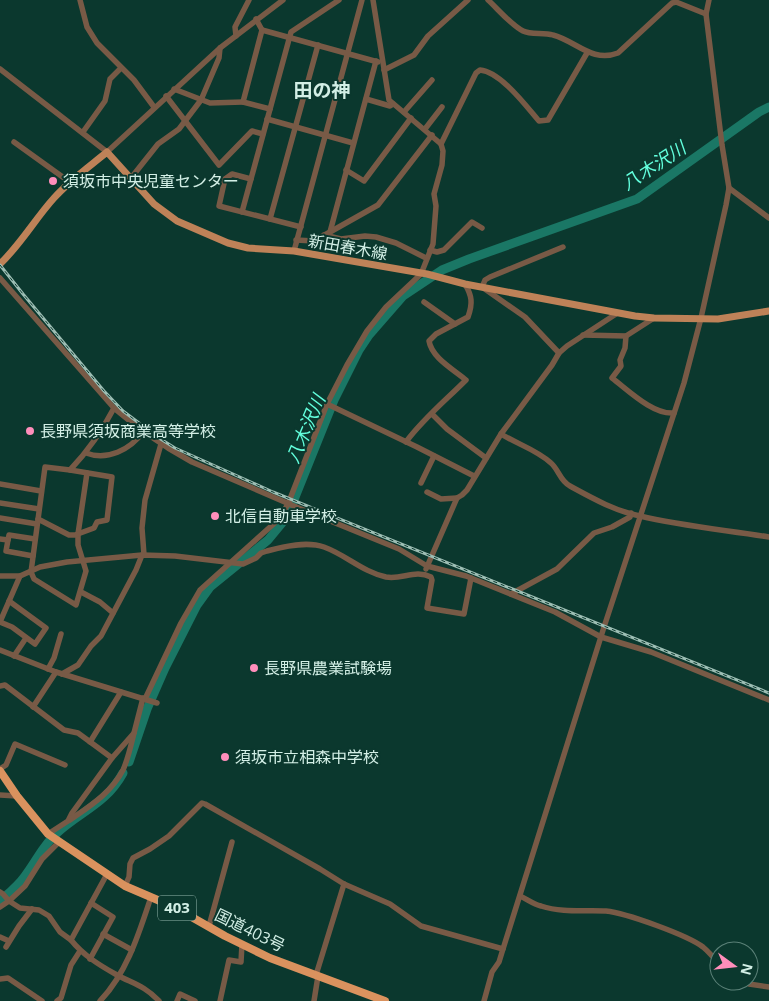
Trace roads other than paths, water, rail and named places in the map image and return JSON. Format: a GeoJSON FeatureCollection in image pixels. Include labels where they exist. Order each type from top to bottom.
{"type":"FeatureCollection","features":[{"type":"Feature","properties":{"kind":"highway","name":"国道403号"},"geometry":{"type":"LineString","coordinates":[[0,770],[17,796],[48,834],[125,886],[174,907],[270,958],[386,1001]]}},
{"type":"Feature","properties":{"kind":"main road","name":"新田春木線"},"geometry":{"type":"LineString","coordinates":[[107,152],[154,204],[177,221],[209,237],[248,248],[294,251],[424,274],[616,314],[654,318],[718,319],[769,311]]}},
{"type":"Feature","properties":{"kind":"main road"},"geometry":{"type":"LineString","coordinates":[[0,264],[17,246],[33,223],[56,196],[107,152]]}},
{"type":"Feature","properties":{"kind":"street"},"geometry":{"type":"LineString","coordinates":[[80,0],[87,27],[98,43],[134,80],[154,107]]}},
{"type":"Feature","properties":{"kind":"street"},"geometry":{"type":"LineString","coordinates":[[236,36],[235,28],[249,0]]}},
{"type":"Feature","properties":{"kind":"street"},"geometry":{"type":"LineString","coordinates":[[0,68],[107,152],[220,48],[256,19],[284,0]]}},
{"type":"Feature","properties":{"kind":"street"},"geometry":{"type":"LineString","coordinates":[[242,212],[292,32],[339,0]]}},
{"type":"Feature","properties":{"kind":"street"},"geometry":{"type":"LineString","coordinates":[[294,251],[324,134],[362,0]]}},
{"type":"Feature","properties":{"kind":"street"},"geometry":{"type":"LineString","coordinates":[[48,834],[99,799],[115,783],[124,768],[144,698],[181,623],[200,590],[270,529],[278,519],[288,504],[328,404],[347,365],[367,331],[386,307],[424,274],[426,258],[434,233],[436,206],[434,194],[442,165],[443,151],[441,144],[432,135],[390,100],[373,0]]}},
{"type":"Feature","properties":{"kind":"street"},"geometry":{"type":"LineString","coordinates":[[383,66],[414,55],[428,36],[468,0]]}},
{"type":"Feature","properties":{"kind":"street"},"geometry":{"type":"LineString","coordinates":[[488,0],[522,31],[555,35],[587,53],[613,55],[618,53],[672,3],[676,2],[706,14]]}},
{"type":"Feature","properties":{"kind":"street"},"geometry":{"type":"LineString","coordinates":[[484,1001],[492,972],[499,962],[503,950],[639,516],[674,413],[701,318],[729,188],[720,133],[706,14],[709,0]]}},
{"type":"Feature","properties":{"kind":"street"},"geometry":{"type":"LineString","coordinates":[[243,102],[262,30],[256,19]]}},
{"type":"Feature","properties":{"kind":"street"},"geometry":{"type":"LineString","coordinates":[[262,30],[376,61],[383,66]]}},
{"type":"Feature","properties":{"kind":"street"},"geometry":{"type":"LineString","coordinates":[[270,220],[318,45]]}},
{"type":"Feature","properties":{"kind":"street"},"geometry":{"type":"LineString","coordinates":[[131,178],[158,144],[179,129],[201,100],[219,58],[220,48]]}},
{"type":"Feature","properties":{"kind":"street"},"geometry":{"type":"LineString","coordinates":[[441,144],[476,73],[480,70],[486,70],[519,97],[539,121],[548,120],[587,53]]}},
{"type":"Feature","properties":{"kind":"street"},"geometry":{"type":"LineString","coordinates":[[327,233],[376,61]]}},
{"type":"Feature","properties":{"kind":"street"},"geometry":{"type":"LineString","coordinates":[[83,132],[105,101],[110,79],[121,68]]}},
{"type":"Feature","properties":{"kind":"street"},"geometry":{"type":"LineString","coordinates":[[404,112],[432,80]]}},
{"type":"Feature","properties":{"kind":"street"},"geometry":{"type":"LineString","coordinates":[[174,89],[210,103],[243,102],[270,110]]}},
{"type":"Feature","properties":{"kind":"street"},"geometry":{"type":"LineString","coordinates":[[166,96],[219,165],[252,131],[263,134]]}},
{"type":"Feature","properties":{"kind":"street"},"geometry":{"type":"LineString","coordinates":[[366,99],[390,106],[393,104]]}},
{"type":"Feature","properties":{"kind":"street"},"geometry":{"type":"LineString","coordinates":[[425,129],[442,107]]}},
{"type":"Feature","properties":{"kind":"street"},"geometry":{"type":"LineString","coordinates":[[346,170],[364,181],[411,118]]}},
{"type":"Feature","properties":{"kind":"street"},"geometry":{"type":"LineString","coordinates":[[267,119],[354,143]]}},
{"type":"Feature","properties":{"kind":"street"},"geometry":{"type":"LineString","coordinates":[[296,240],[314,241],[378,205],[432,135]]}},
{"type":"Feature","properties":{"kind":"street"},"geometry":{"type":"LineString","coordinates":[[14,142],[71,183]]}},
{"type":"Feature","properties":{"kind":"street"},"geometry":{"type":"LineString","coordinates":[[251,179],[232,174],[225,179],[219,206],[300,227]]}},
{"type":"Feature","properties":{"kind":"street"},"geometry":{"type":"LineString","coordinates":[[729,188],[769,218]]}},
{"type":"Feature","properties":{"kind":"street"},"geometry":{"type":"LineString","coordinates":[[430,250],[437,252],[444,250],[472,222],[482,228]]}},
{"type":"Feature","properties":{"kind":"street"},"geometry":{"type":"LineString","coordinates":[[327,233],[342,239],[365,236],[376,237],[396,243],[426,258]]}},
{"type":"Feature","properties":{"kind":"street"},"geometry":{"type":"LineString","coordinates":[[559,353],[525,317],[482,287],[485,280],[490,277],[563,247]]}},
{"type":"Feature","properties":{"kind":"street"},"geometry":{"type":"LineString","coordinates":[[0,278],[114,408],[143,432],[192,462],[288,504],[399,549],[428,566],[471,578],[555,612],[601,637],[651,652],[769,700]]}},
{"type":"Feature","properties":{"kind":"street"},"geometry":{"type":"LineString","coordinates":[[406,442],[420,423],[432,414],[466,380],[436,355],[430,348],[429,341],[436,334],[468,316],[471,309],[471,295],[465,284]]}},
{"type":"Feature","properties":{"kind":"street"},"geometry":{"type":"LineString","coordinates":[[424,302],[455,324]]}},
{"type":"Feature","properties":{"kind":"street"},"geometry":{"type":"LineString","coordinates":[[427,492],[440,499],[457,498],[462,495],[467,490],[501,434],[559,353],[616,314]]}},
{"type":"Feature","properties":{"kind":"street"},"geometry":{"type":"LineString","coordinates":[[583,335],[626,336],[654,318]]}},
{"type":"Feature","properties":{"kind":"street"},"geometry":{"type":"LineString","coordinates":[[626,336],[625,348],[620,360],[621,366],[612,378],[641,400],[666,414],[674,413]]}},
{"type":"Feature","properties":{"kind":"street"},"geometry":{"type":"LineString","coordinates":[[328,404],[474,476]]}},
{"type":"Feature","properties":{"kind":"street"},"geometry":{"type":"LineString","coordinates":[[70,470],[86,453],[104,428],[114,408]]}},
{"type":"Feature","properties":{"kind":"street"},"geometry":{"type":"LineString","coordinates":[[432,414],[447,429],[486,458]]}},
{"type":"Feature","properties":{"kind":"street"},"geometry":{"type":"LineString","coordinates":[[86,453],[94,456],[115,454],[136,442],[143,432]]}},
{"type":"Feature","properties":{"kind":"street"},"geometry":{"type":"LineString","coordinates":[[501,434],[552,464],[569,486],[600,502],[631,514],[769,537]]}},
{"type":"Feature","properties":{"kind":"street"},"geometry":{"type":"LineString","coordinates":[[33,707],[59,673],[78,665],[91,646],[102,636],[136,570],[143,555],[142,528],[145,500],[161,444]]}},
{"type":"Feature","properties":{"kind":"street"},"geometry":{"type":"LineString","coordinates":[[421,483],[434,456]]}},
{"type":"Feature","properties":{"kind":"street"},"geometry":{"type":"LineString","coordinates":[[0,518],[38,521],[70,535],[78,534],[94,528],[97,522],[107,520],[112,477],[70,470],[46,467],[41,491],[38,521],[36,539],[31,572],[34,579],[76,605],[86,571],[82,561],[78,534],[87,473]]}},
{"type":"Feature","properties":{"kind":"street"},"geometry":{"type":"LineString","coordinates":[[0,484],[41,491]]}},
{"type":"Feature","properties":{"kind":"street"},"geometry":{"type":"LineString","coordinates":[[424,574],[457,498]]}},
{"type":"Feature","properties":{"kind":"street"},"geometry":{"type":"LineString","coordinates":[[0,503],[39,509]]}},
{"type":"Feature","properties":{"kind":"street"},"geometry":{"type":"LineString","coordinates":[[511,594],[557,569],[594,533],[612,527],[631,514]]}},
{"type":"Feature","properties":{"kind":"street"},"geometry":{"type":"LineString","coordinates":[[33,556],[6,551],[9,535],[36,539]]}},
{"type":"Feature","properties":{"kind":"street"},"geometry":{"type":"LineString","coordinates":[[0,539],[8,540]]}},
{"type":"Feature","properties":{"kind":"street"},"geometry":{"type":"LineString","coordinates":[[0,576],[20,576],[40,568],[82,561],[143,555],[175,556],[243,564],[256,558],[261,553],[311,544],[332,551],[358,566],[381,576],[394,578],[414,573],[431,577],[427,608],[464,614],[471,578]]}},
{"type":"Feature","properties":{"kind":"street"},"geometry":{"type":"LineString","coordinates":[[9,601],[46,628],[35,644],[12,627],[0,622],[9,601],[20,576]]}},
{"type":"Feature","properties":{"kind":"street"},"geometry":{"type":"LineString","coordinates":[[81,592],[100,602],[113,613]]}},
{"type":"Feature","properties":{"kind":"street"},"geometry":{"type":"LineString","coordinates":[[48,669],[54,658],[61,634]]}},
{"type":"Feature","properties":{"kind":"street"},"geometry":{"type":"LineString","coordinates":[[14,656],[26,638]]}},
{"type":"Feature","properties":{"kind":"street"},"geometry":{"type":"LineString","coordinates":[[0,650],[59,673],[157,703]]}},
{"type":"Feature","properties":{"kind":"street"},"geometry":{"type":"LineString","coordinates":[[0,686],[5,685],[64,730],[78,733],[112,758]]}},
{"type":"Feature","properties":{"kind":"street"},"geometry":{"type":"LineString","coordinates":[[90,742],[120,692]]}},
{"type":"Feature","properties":{"kind":"street"},"geometry":{"type":"LineString","coordinates":[[68,821],[112,758],[134,732]]}},
{"type":"Feature","properties":{"kind":"street"},"geometry":{"type":"LineString","coordinates":[[0,770],[6,765],[15,744],[65,765]]}},
{"type":"Feature","properties":{"kind":"street"},"geometry":{"type":"LineString","coordinates":[[0,795],[17,796]]}},
{"type":"Feature","properties":{"kind":"street"},"geometry":{"type":"LineString","coordinates":[[125,886],[133,858],[168,836],[202,803],[297,855],[344,884],[390,904],[421,926],[503,950]]}},
{"type":"Feature","properties":{"kind":"street"},"geometry":{"type":"LineString","coordinates":[[0,907],[25,886],[42,859],[59,842]]}},
{"type":"Feature","properties":{"kind":"street"},"geometry":{"type":"LineString","coordinates":[[209,926],[232,842]]}},
{"type":"Feature","properties":{"kind":"street"},"geometry":{"type":"LineString","coordinates":[[70,940],[107,874]]}},
{"type":"Feature","properties":{"kind":"street"},"geometry":{"type":"LineString","coordinates":[[314,1001],[317,975],[344,884]]}},
{"type":"Feature","properties":{"kind":"street"},"geometry":{"type":"LineString","coordinates":[[0,892],[20,908],[38,910],[49,916],[60,932],[90,959],[118,976],[139,984],[159,1001]]}},
{"type":"Feature","properties":{"kind":"street"},"geometry":{"type":"LineString","coordinates":[[520,896],[540,906],[556,910],[622,914],[692,940],[709,953]]}},
{"type":"Feature","properties":{"kind":"street"},"geometry":{"type":"LineString","coordinates":[[100,1001],[112,988],[132,950],[151,897]]}},
{"type":"Feature","properties":{"kind":"street"},"geometry":{"type":"LineString","coordinates":[[90,959],[113,917],[91,904]]}},
{"type":"Feature","properties":{"kind":"street"},"geometry":{"type":"LineString","coordinates":[[0,937],[8,944],[32,910]]}},
{"type":"Feature","properties":{"kind":"street"},"geometry":{"type":"LineString","coordinates":[[103,934],[132,950]]}},
{"type":"Feature","properties":{"kind":"street"},"geometry":{"type":"LineString","coordinates":[[220,1001],[230,960],[241,962],[242,944]]}},
{"type":"Feature","properties":{"kind":"street"},"geometry":{"type":"LineString","coordinates":[[57,1001],[61,998],[71,965],[80,951]]}},
{"type":"Feature","properties":{"kind":"street"},"geometry":{"type":"LineString","coordinates":[[0,979],[8,978],[42,1001]]}},
{"type":"Feature","properties":{"kind":"street"},"geometry":{"type":"LineString","coordinates":[[177,1001],[180,994],[195,1001]]}},
{"type":"Feature","properties":{"kind":"waterway","name":"八木沢川"},"geometry":{"type":"LineString","coordinates":[[129,762],[147,709],[165,668],[197,605],[210,587],[268,540],[287,517],[334,400],[359,350],[369,335],[403,296],[442,270],[637,199],[759,112],[769,107]]}},
{"type":"Feature","properties":{"kind":"waterway","name":"八木沢川"},"geometry":{"type":"LineString","coordinates":[[0,901],[22,880],[52,838],[66,825],[101,800],[116,784],[123,773]]}},
{"type":"Feature","properties":{"kind":"railway"},"geometry":{"type":"LineString","coordinates":[[0,265],[104,391],[123,411],[175,448],[273,492],[769,693]]}},
{"type":"Feature","properties":{"kind":"place","name":"須坂市中央児童センター"},"geometry":{"type":"Point","coordinates":[53,181]}},
{"type":"Feature","properties":{"kind":"place","name":"長野県須坂商業高等学校"},"geometry":{"type":"Point","coordinates":[30,431]}},
{"type":"Feature","properties":{"kind":"place","name":"北信自動車学校"},"geometry":{"type":"Point","coordinates":[215,516]}},
{"type":"Feature","properties":{"kind":"place","name":"長野県農業試験場"},"geometry":{"type":"Point","coordinates":[254,668]}},
{"type":"Feature","properties":{"kind":"place","name":"須坂市立相森中学校"},"geometry":{"type":"Point","coordinates":[225,757]}},
{"type":"Feature","properties":{"kind":"district","name":"田の神"},"geometry":{"type":"Point","coordinates":[322,90]}}]}
